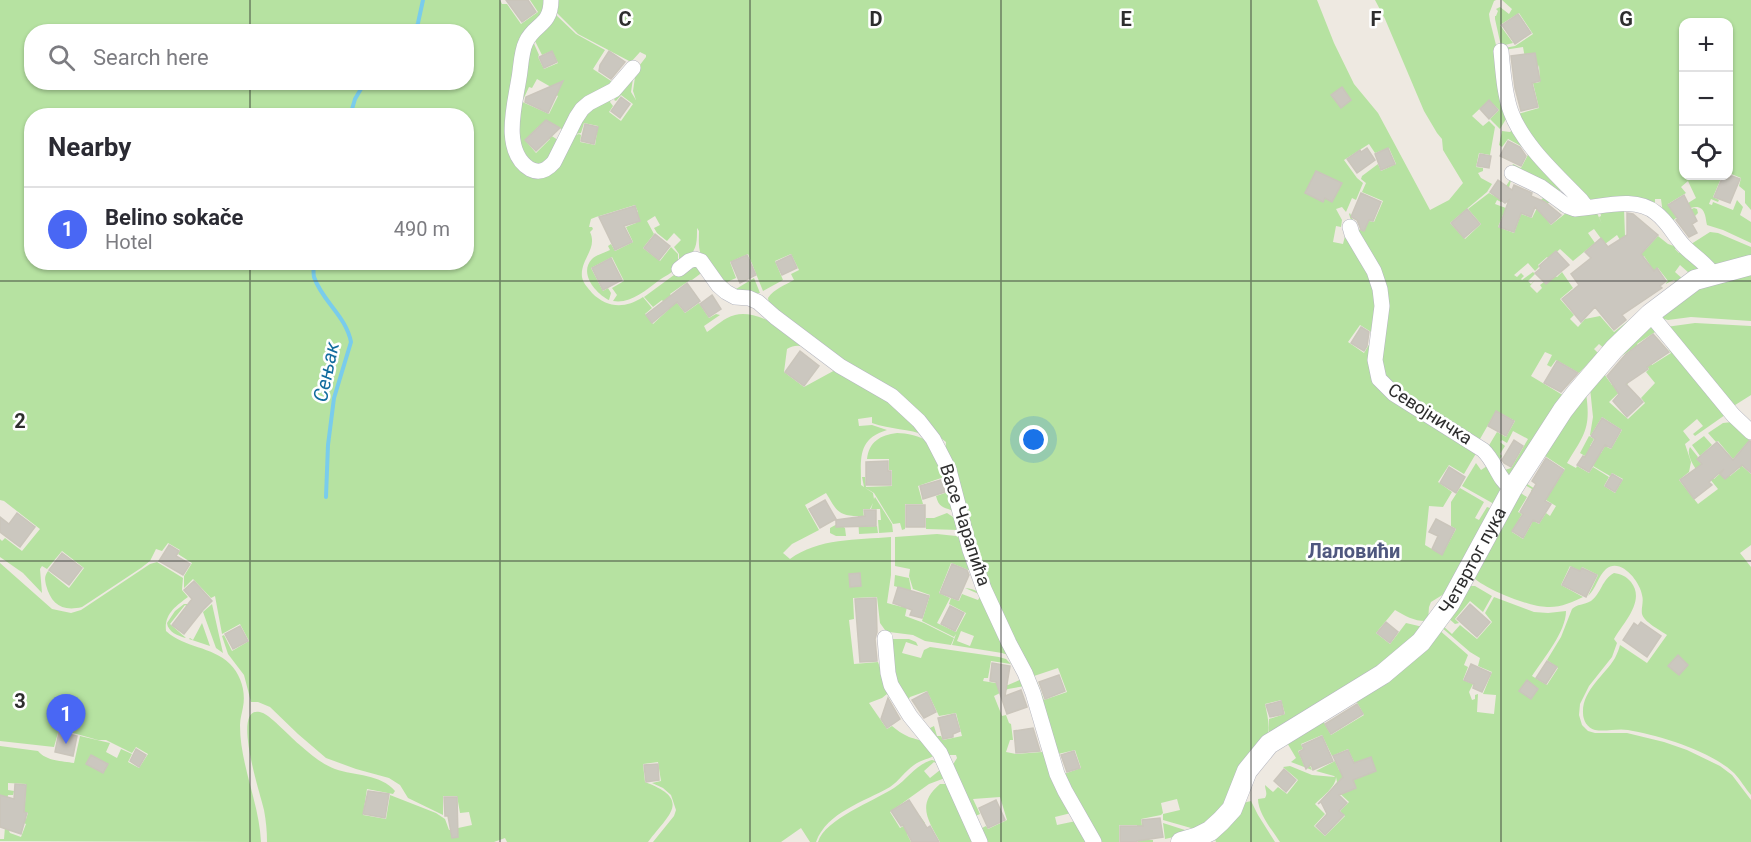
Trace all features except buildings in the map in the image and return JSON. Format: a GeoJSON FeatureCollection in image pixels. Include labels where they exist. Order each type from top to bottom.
{"type":"FeatureCollection","features":[{"type":"Feature","properties":{"kind":"street"},"geometry":{"type":"LineString","coordinates":[[551,0],[547,18],[526,41],[513,116],[512,139],[516,150],[528,167],[542,171],[549,168],[582,109],[614,90],[633,68]]}},
{"type":"Feature","properties":{"kind":"street"},"geometry":{"type":"LineString","coordinates":[[1501,51],[1508,103],[1515,121],[1542,159],[1581,200],[1584,208]]}},
{"type":"Feature","properties":{"kind":"street"},"geometry":{"type":"LineString","coordinates":[[1512,172],[1541,187],[1567,206],[1584,208],[1637,204],[1649,208],[1660,217],[1689,252],[1708,266],[1713,274]]}},
{"type":"Feature","properties":{"kind":"street","name":"Севојничка"},"geometry":{"type":"LineString","coordinates":[[1350,227],[1374,271],[1380,289],[1382,306],[1375,360],[1379,379],[1394,394],[1483,450],[1493,461],[1503,482],[1512,489]]}},
{"type":"Feature","properties":{"kind":"street","name":"Васе Чарапића"},"geometry":{"type":"LineString","coordinates":[[679,269],[689,261],[695,259],[701,261],[718,285],[726,292],[735,297],[749,298],[758,302],[840,366],[892,396],[919,421],[933,439],[949,470],[970,550],[984,590],[1033,693],[1045,740],[1057,774],[1094,842]]}},
{"type":"Feature","properties":{"kind":"street","name":"Четвртог пука"},"geometry":{"type":"LineString","coordinates":[[1181,842],[1210,831],[1221,821],[1232,808],[1247,771],[1269,744],[1383,674],[1421,642],[1450,603],[1512,489],[1577,392],[1614,349],[1650,314],[1695,280],[1751,265]]}},
{"type":"Feature","properties":{"kind":"street"},"geometry":{"type":"LineString","coordinates":[[1650,314],[1733,415],[1751,432]]}},
{"type":"Feature","properties":{"kind":"street"},"geometry":{"type":"LineString","coordinates":[[885,638],[891,685],[910,716],[940,753],[980,842]]}},
{"type":"Feature","properties":{"kind":"green space"},"geometry":{"type":"Polygon","coordinates":[[[0,0],[500,0],[502,4],[507,4],[521,24],[538,12],[530,0],[549,0],[545,15],[523,39],[509,116],[513,150],[530,177],[545,173],[556,164],[569,137],[579,134],[581,135],[580,142],[595,145],[598,126],[584,123],[581,133],[570,135],[583,111],[596,102],[614,94],[610,102],[613,106],[609,112],[621,121],[633,104],[621,95],[616,101],[614,100],[634,72],[631,92],[636,100],[633,91],[636,70],[646,57],[640,52],[631,62],[578,34],[555,11],[558,0],[1317,0],[1354,84],[1378,113],[1430,210],[1449,200],[1463,183],[1443,150],[1442,139],[1424,111],[1375,0],[1496,0],[1489,14],[1490,21],[1507,108],[1514,125],[1506,119],[1500,129],[1490,119],[1499,110],[1489,100],[1472,116],[1483,126],[1489,121],[1495,127],[1490,155],[1479,153],[1476,167],[1483,168],[1483,171],[1478,173],[1481,178],[1492,184],[1487,192],[1450,223],[1465,239],[1481,224],[1468,209],[1489,193],[1498,198],[1512,177],[1508,191],[1506,190],[1501,202],[1497,200],[1495,204],[1514,211],[1512,218],[1503,215],[1498,227],[1514,233],[1521,214],[1532,218],[1545,196],[1563,210],[1561,212],[1550,202],[1539,210],[1551,225],[1566,213],[1580,214],[1596,211],[1602,224],[1599,217],[1601,216],[1600,211],[1624,209],[1625,236],[1620,240],[1617,235],[1605,244],[1594,229],[1588,233],[1595,243],[1573,261],[1560,249],[1549,259],[1547,257],[1535,271],[1528,263],[1514,275],[1517,277],[1521,273],[1524,276],[1522,280],[1533,272],[1535,274],[1528,281],[1531,284],[1535,280],[1530,286],[1537,293],[1542,288],[1540,285],[1562,272],[1573,288],[1560,299],[1574,315],[1570,319],[1578,327],[1585,319],[1600,316],[1614,332],[1628,321],[1631,326],[1606,350],[1599,344],[1594,349],[1598,353],[1579,373],[1556,360],[1551,367],[1547,365],[1552,355],[1545,352],[1531,376],[1566,397],[1507,483],[1496,462],[1502,471],[1511,468],[1528,439],[1513,431],[1507,443],[1502,440],[1500,442],[1505,446],[1500,454],[1502,456],[1496,461],[1480,441],[1488,447],[1497,432],[1506,437],[1515,421],[1496,411],[1480,439],[1473,441],[1401,396],[1389,386],[1382,376],[1378,367],[1378,357],[1384,310],[1382,286],[1378,273],[1355,233],[1349,214],[1356,228],[1363,231],[1369,221],[1374,222],[1383,201],[1362,192],[1366,183],[1361,179],[1362,176],[1378,164],[1381,171],[1396,164],[1389,148],[1375,153],[1369,144],[1344,160],[1363,183],[1356,200],[1352,198],[1346,212],[1342,207],[1336,209],[1342,220],[1341,227],[1336,226],[1333,242],[1343,244],[1347,228],[1366,259],[1376,283],[1379,298],[1376,335],[1360,325],[1348,342],[1364,353],[1373,338],[1375,339],[1374,368],[1389,394],[1478,450],[1464,474],[1449,465],[1438,482],[1452,492],[1443,507],[1429,506],[1425,545],[1442,555],[1456,529],[1451,526],[1451,502],[1460,488],[1484,502],[1475,518],[1479,520],[1487,507],[1493,509],[1493,512],[1452,589],[1431,602],[1428,621],[1415,620],[1395,610],[1376,633],[1390,644],[1406,623],[1423,627],[1416,639],[1354,686],[1269,737],[1269,725],[1266,740],[1246,763],[1229,800],[1210,823],[1198,830],[1163,820],[1163,814],[1180,810],[1177,799],[1161,803],[1163,813],[1161,815],[1141,819],[1144,840],[1153,840],[1153,842],[1138,842],[1137,825],[1119,825],[1119,842],[1100,842],[1062,778],[1061,775],[1081,768],[1075,750],[1054,755],[1033,683],[1037,682],[1044,700],[1067,692],[1058,668],[1031,677],[988,592],[975,554],[953,470],[945,453],[946,442],[897,393],[844,363],[786,320],[769,304],[770,295],[794,280],[791,274],[799,270],[791,254],[775,261],[783,280],[763,291],[748,254],[730,262],[736,278],[727,282],[732,293],[706,264],[701,255],[697,228],[697,239],[693,252],[679,262],[679,254],[674,247],[681,240],[674,233],[667,241],[657,233],[654,228],[660,225],[655,216],[647,221],[654,234],[643,248],[660,261],[671,247],[678,254],[678,263],[672,266],[673,269],[678,267],[637,296],[625,301],[613,301],[617,295],[612,288],[624,281],[612,257],[591,268],[603,291],[608,288],[611,293],[609,300],[604,297],[588,277],[588,265],[592,259],[610,250],[608,246],[611,244],[615,251],[633,242],[626,227],[636,223],[633,214],[638,212],[635,205],[591,219],[589,227],[593,229],[590,232],[592,244],[582,277],[598,298],[610,304],[623,305],[643,297],[652,308],[645,314],[653,324],[669,309],[662,300],[653,307],[644,297],[689,264],[697,262],[704,271],[670,294],[685,313],[699,303],[709,318],[716,314],[720,315],[704,326],[707,332],[735,315],[746,314],[771,322],[796,336],[827,359],[823,360],[802,346],[787,349],[784,372],[804,387],[837,369],[885,398],[906,414],[927,436],[872,423],[872,417],[858,419],[859,426],[872,425],[887,430],[870,439],[863,451],[861,485],[873,493],[874,499],[875,497],[892,524],[893,532],[879,533],[880,509],[871,509],[873,503],[870,509],[863,509],[865,527],[877,526],[878,533],[859,534],[858,516],[841,513],[826,493],[805,505],[819,530],[792,544],[783,553],[790,559],[801,552],[825,544],[891,537],[891,575],[887,603],[902,607],[906,595],[900,592],[901,588],[894,586],[895,575],[909,578],[911,589],[905,616],[954,638],[951,645],[925,641],[913,635],[889,632],[880,623],[877,597],[853,598],[854,619],[849,620],[854,664],[878,662],[886,685],[899,706],[887,694],[869,703],[887,729],[892,726],[906,736],[925,742],[935,755],[914,765],[890,787],[837,815],[821,832],[816,842],[810,842],[801,828],[781,842],[653,842],[674,816],[676,810],[671,795],[652,783],[661,781],[658,762],[643,764],[645,782],[669,795],[672,809],[648,842],[507,842],[505,838],[494,842],[267,842],[264,810],[247,735],[248,721],[253,713],[267,715],[309,753],[326,765],[383,781],[395,791],[393,794],[367,789],[363,815],[386,819],[390,795],[436,813],[445,819],[449,830],[472,825],[469,812],[460,813],[457,796],[443,796],[443,815],[408,798],[400,785],[389,778],[326,758],[270,707],[251,702],[244,675],[228,654],[222,636],[224,635],[232,651],[249,641],[240,624],[222,634],[215,596],[211,598],[193,579],[184,588],[184,576],[192,563],[178,554],[180,550],[168,543],[162,551],[156,549],[150,561],[141,568],[82,607],[69,608],[54,602],[45,580],[48,571],[69,588],[84,568],[62,551],[47,569],[42,566],[40,569],[42,593],[23,573],[0,557],[0,539],[2,541],[5,538],[22,551],[40,529],[0,500],[0,0]],[[1281,700],[1265,704],[1269,725],[1269,719],[1285,714],[1281,700]]]}},
{"type":"Feature","properties":{"kind":"green space"},"geometry":{"type":"Polygon","coordinates":[[[1502,0],[1751,0],[1751,210],[1745,203],[1745,191],[1739,186],[1741,178],[1733,175],[1733,18],[1679,18],[1679,180],[1720,180],[1713,197],[1719,200],[1718,202],[1711,199],[1709,204],[1712,205],[1713,202],[1733,210],[1737,200],[1743,207],[1740,215],[1751,222],[1751,243],[1707,225],[1703,210],[1700,208],[1693,207],[1678,212],[1677,210],[1696,198],[1688,181],[1681,187],[1686,193],[1668,204],[1678,215],[1694,208],[1698,213],[1695,216],[1692,212],[1676,218],[1669,224],[1663,214],[1661,199],[1655,199],[1655,206],[1627,200],[1599,201],[1581,195],[1571,186],[1538,150],[1513,113],[1508,85],[1510,84],[1518,114],[1539,108],[1533,83],[1523,85],[1522,83],[1534,76],[1535,83],[1540,82],[1539,65],[1538,68],[1522,71],[1521,66],[1526,64],[1523,47],[1504,50],[1504,48],[1515,46],[1533,34],[1519,13],[1500,25],[1513,43],[1501,46],[1495,19],[1498,11],[1496,9],[1500,7],[1509,14],[1512,9],[1502,0]]]}},
{"type":"Feature","properties":{"kind":"green space"},"geometry":{"type":"Polygon","coordinates":[[[554,13],[576,34],[605,50],[593,69],[617,85],[563,130],[550,122],[544,131],[561,142],[553,158],[538,168],[517,146],[518,100],[549,114],[558,96],[549,91],[551,87],[537,79],[532,88],[529,87],[523,100],[532,39],[544,69],[558,63],[552,51],[542,55],[533,37],[554,13]],[[538,127],[525,140],[536,153],[550,139],[538,127]]]}},
{"type":"Feature","properties":{"kind":"green space"},"geometry":{"type":"Polygon","coordinates":[[[1515,128],[1562,188],[1558,194],[1511,167],[1513,164],[1521,168],[1530,151],[1508,139],[1502,147],[1499,145],[1502,131],[1510,132],[1515,128]]]}},
{"type":"Feature","properties":{"kind":"green space"},"geometry":{"type":"Polygon","coordinates":[[[1710,232],[1718,233],[1751,247],[1751,257],[1715,265],[1688,246],[1710,232]]]}},
{"type":"Feature","properties":{"kind":"green space"},"geometry":{"type":"Polygon","coordinates":[[[1631,236],[1646,249],[1658,236],[1668,244],[1677,247],[1675,249],[1679,253],[1681,252],[1702,270],[1689,273],[1680,265],[1675,272],[1684,280],[1678,284],[1674,280],[1665,284],[1668,281],[1658,268],[1638,281],[1636,276],[1650,265],[1644,256],[1621,273],[1631,236]]]}},
{"type":"Feature","properties":{"kind":"green space"},"geometry":{"type":"Polygon","coordinates":[[[1751,270],[1751,321],[1691,317],[1668,320],[1660,318],[1700,285],[1751,270]]]}},
{"type":"Feature","properties":{"kind":"green space"},"geometry":{"type":"Polygon","coordinates":[[[754,278],[760,293],[738,292],[736,289],[754,278]]]}},
{"type":"Feature","properties":{"kind":"green space"},"geometry":{"type":"Polygon","coordinates":[[[1695,323],[1751,326],[1751,395],[1732,407],[1666,327],[1695,323]]]}},
{"type":"Feature","properties":{"kind":"green space"},"geometry":{"type":"Polygon","coordinates":[[[1650,325],[1655,332],[1637,344],[1652,365],[1671,353],[1657,331],[1725,415],[1695,436],[1693,434],[1703,426],[1697,419],[1683,431],[1690,440],[1685,444],[1689,456],[1690,447],[1714,479],[1724,470],[1730,476],[1740,468],[1734,459],[1751,474],[1751,545],[1740,553],[1751,567],[1751,795],[1734,773],[1698,751],[1640,732],[1595,730],[1586,723],[1583,713],[1586,697],[1615,658],[1620,645],[1647,663],[1667,635],[1643,617],[1643,597],[1638,584],[1629,573],[1618,566],[1606,569],[1588,596],[1598,575],[1582,567],[1580,571],[1570,566],[1561,585],[1583,597],[1552,607],[1530,604],[1509,597],[1488,588],[1474,578],[1519,492],[1527,497],[1518,512],[1522,514],[1512,532],[1523,539],[1532,523],[1522,517],[1523,515],[1539,524],[1546,513],[1550,516],[1556,506],[1523,484],[1524,482],[1543,494],[1550,493],[1565,469],[1545,456],[1537,462],[1586,393],[1587,423],[1567,463],[1589,473],[1593,467],[1609,477],[1604,486],[1615,493],[1623,479],[1612,473],[1610,476],[1593,466],[1595,462],[1580,453],[1589,436],[1594,439],[1590,446],[1601,453],[1605,446],[1611,449],[1622,430],[1602,417],[1590,435],[1593,417],[1590,388],[1602,371],[1612,385],[1623,377],[1628,384],[1609,402],[1628,419],[1645,403],[1641,398],[1655,383],[1646,372],[1649,369],[1634,348],[1615,360],[1650,325]],[[1689,456],[1691,462],[1689,472],[1679,480],[1698,504],[1718,489],[1701,468],[1697,471],[1689,456]]]}},
{"type":"Feature","properties":{"kind":"green space"},"geometry":{"type":"Polygon","coordinates":[[[1732,422],[1751,442],[1747,443],[1733,459],[1708,433],[1723,423],[1732,422]]]}},
{"type":"Feature","properties":{"kind":"green space"},"geometry":{"type":"Polygon","coordinates":[[[897,433],[921,438],[933,448],[941,465],[956,512],[943,507],[937,500],[936,496],[948,492],[944,477],[918,486],[923,504],[905,504],[905,529],[902,530],[900,523],[893,524],[874,493],[864,487],[862,477],[865,477],[866,487],[892,486],[889,459],[867,459],[870,448],[876,440],[897,433]]]}},
{"type":"Feature","properties":{"kind":"green space"},"geometry":{"type":"Polygon","coordinates":[[[1704,436],[1712,445],[1700,456],[1692,445],[1704,436]]]}},
{"type":"Feature","properties":{"kind":"green space"},"geometry":{"type":"Polygon","coordinates":[[[1476,463],[1481,470],[1487,466],[1503,489],[1494,504],[1462,486],[1476,463]]]}},
{"type":"Feature","properties":{"kind":"green space"},"geometry":{"type":"Polygon","coordinates":[[[947,513],[956,519],[959,530],[926,529],[926,518],[934,518],[947,513]]]}},
{"type":"Feature","properties":{"kind":"green space"},"geometry":{"type":"Polygon","coordinates":[[[839,523],[845,528],[846,536],[836,536],[830,533],[830,528],[839,523]]]}},
{"type":"Feature","properties":{"kind":"green space"},"geometry":{"type":"Polygon","coordinates":[[[937,534],[962,539],[977,582],[972,577],[971,571],[951,563],[939,593],[950,598],[937,623],[956,632],[966,613],[949,604],[951,598],[959,601],[962,594],[978,600],[981,595],[965,588],[975,590],[980,593],[986,601],[1014,657],[952,645],[956,634],[954,637],[922,621],[930,595],[913,589],[909,576],[910,569],[895,566],[895,537],[937,534]],[[961,631],[957,641],[970,646],[974,636],[961,631]]]}},
{"type":"Feature","properties":{"kind":"green space"},"geometry":{"type":"Polygon","coordinates":[[[157,562],[183,578],[182,590],[188,597],[169,615],[166,631],[181,641],[223,658],[234,668],[240,678],[244,696],[240,723],[241,740],[260,827],[261,842],[0,841],[4,839],[5,827],[10,829],[10,833],[21,837],[26,824],[19,821],[21,817],[26,819],[28,813],[22,811],[14,803],[25,803],[26,784],[8,783],[8,790],[14,791],[13,795],[8,795],[7,802],[0,795],[0,746],[38,751],[50,759],[74,763],[80,736],[110,743],[106,752],[117,758],[121,749],[132,754],[128,762],[139,768],[148,754],[136,747],[132,753],[106,740],[98,740],[59,729],[54,747],[0,741],[0,563],[52,609],[71,613],[81,610],[150,564],[157,562]]]}},
{"type":"Feature","properties":{"kind":"green space"},"geometry":{"type":"Polygon","coordinates":[[[1614,573],[1619,574],[1631,582],[1635,589],[1635,604],[1614,639],[1617,643],[1612,657],[1589,686],[1580,704],[1579,715],[1582,725],[1588,731],[1595,733],[1627,733],[1664,742],[1720,766],[1732,775],[1751,800],[1751,842],[1280,842],[1260,810],[1258,799],[1266,796],[1265,785],[1273,792],[1278,787],[1287,794],[1298,780],[1283,767],[1290,766],[1312,775],[1335,777],[1316,771],[1335,761],[1339,770],[1354,762],[1348,749],[1332,756],[1322,735],[1301,744],[1303,749],[1298,751],[1304,765],[1309,763],[1312,770],[1291,762],[1296,758],[1286,741],[1322,719],[1331,735],[1364,715],[1355,699],[1438,629],[1468,655],[1464,665],[1468,667],[1463,680],[1473,684],[1469,692],[1472,700],[1478,694],[1477,712],[1494,714],[1496,695],[1483,694],[1492,672],[1478,666],[1480,658],[1441,627],[1442,625],[1452,634],[1460,625],[1477,639],[1492,622],[1485,613],[1494,597],[1534,612],[1566,611],[1558,636],[1532,676],[1547,685],[1558,668],[1547,660],[1561,637],[1572,609],[1591,601],[1614,573]],[[1336,777],[1331,788],[1315,804],[1325,814],[1314,826],[1325,836],[1345,816],[1340,811],[1349,802],[1333,787],[1337,782],[1336,777]]]}},
{"type":"Feature","properties":{"kind":"green space"},"geometry":{"type":"Polygon","coordinates":[[[1471,586],[1492,596],[1483,612],[1470,601],[1455,619],[1459,623],[1455,624],[1447,617],[1471,586]]]}},
{"type":"Feature","properties":{"kind":"green space"},"geometry":{"type":"Polygon","coordinates":[[[184,604],[188,604],[193,611],[185,605],[170,624],[186,638],[171,631],[167,623],[175,611],[184,604]]]}},
{"type":"Feature","properties":{"kind":"green space"},"geometry":{"type":"Polygon","coordinates":[[[212,604],[223,653],[216,648],[203,612],[212,604]]]}},
{"type":"Feature","properties":{"kind":"green space"},"geometry":{"type":"Polygon","coordinates":[[[202,623],[210,646],[189,639],[193,640],[202,623]]]}},
{"type":"Feature","properties":{"kind":"green space"},"geometry":{"type":"Polygon","coordinates":[[[909,639],[916,642],[918,646],[906,642],[902,653],[921,658],[924,650],[930,647],[999,657],[1011,664],[991,661],[988,678],[984,678],[983,681],[1008,685],[1022,679],[1025,686],[1008,689],[994,696],[1002,716],[1006,715],[1011,724],[1013,740],[1010,740],[1006,752],[1016,754],[1042,752],[1043,748],[1071,813],[1055,817],[1057,825],[1076,821],[1088,842],[984,842],[978,830],[986,826],[988,829],[1007,820],[1000,797],[973,799],[980,814],[973,817],[952,766],[957,758],[956,755],[948,755],[928,729],[934,726],[937,736],[941,736],[943,740],[962,736],[956,713],[939,716],[927,691],[910,697],[905,704],[895,684],[890,641],[909,639]]]}},
{"type":"Feature","properties":{"kind":"green space"},"geometry":{"type":"Polygon","coordinates":[[[932,760],[939,762],[934,762],[924,771],[930,778],[940,770],[945,778],[929,784],[890,812],[900,828],[920,816],[925,823],[907,834],[911,842],[818,842],[822,834],[840,818],[894,788],[921,765],[932,760]]]}},
{"type":"Feature","properties":{"kind":"green space"},"geometry":{"type":"Polygon","coordinates":[[[940,784],[946,784],[976,842],[940,842],[928,819],[926,805],[928,798],[940,784]]]}},
{"type":"Feature","properties":{"kind":"green space"},"geometry":{"type":"Polygon","coordinates":[[[1251,801],[1275,842],[1216,842],[1214,837],[1243,803],[1251,801]]]}},
{"type":"Feature","properties":{"kind":"green space"},"geometry":{"type":"Polygon","coordinates":[[[1163,823],[1188,831],[1191,833],[1165,839],[1163,823]]]}},
{"type":"Feature","properties":{"kind":"waterway","name":"Сењак"},"geometry":{"type":"LineString","coordinates":[[418,24],[423,0]]}},
{"type":"Feature","properties":{"kind":"waterway","name":"Сењак"},"geometry":{"type":"LineString","coordinates":[[352,108],[360,90]]}},
{"type":"Feature","properties":{"kind":"waterway","name":"Сењак"},"geometry":{"type":"LineString","coordinates":[[314,270],[314,277],[322,294],[344,324],[351,342],[334,398],[328,445],[326,497]]}},
{"type":"Feature","properties":{"kind":"place","name":"Belino sokače"},"geometry":{"type":"Point","coordinates":[66,744]}},
{"type":"Feature","properties":{"kind":"district","name":"Лаловићи"},"geometry":{"type":"Point","coordinates":[1354,551]}}]}
